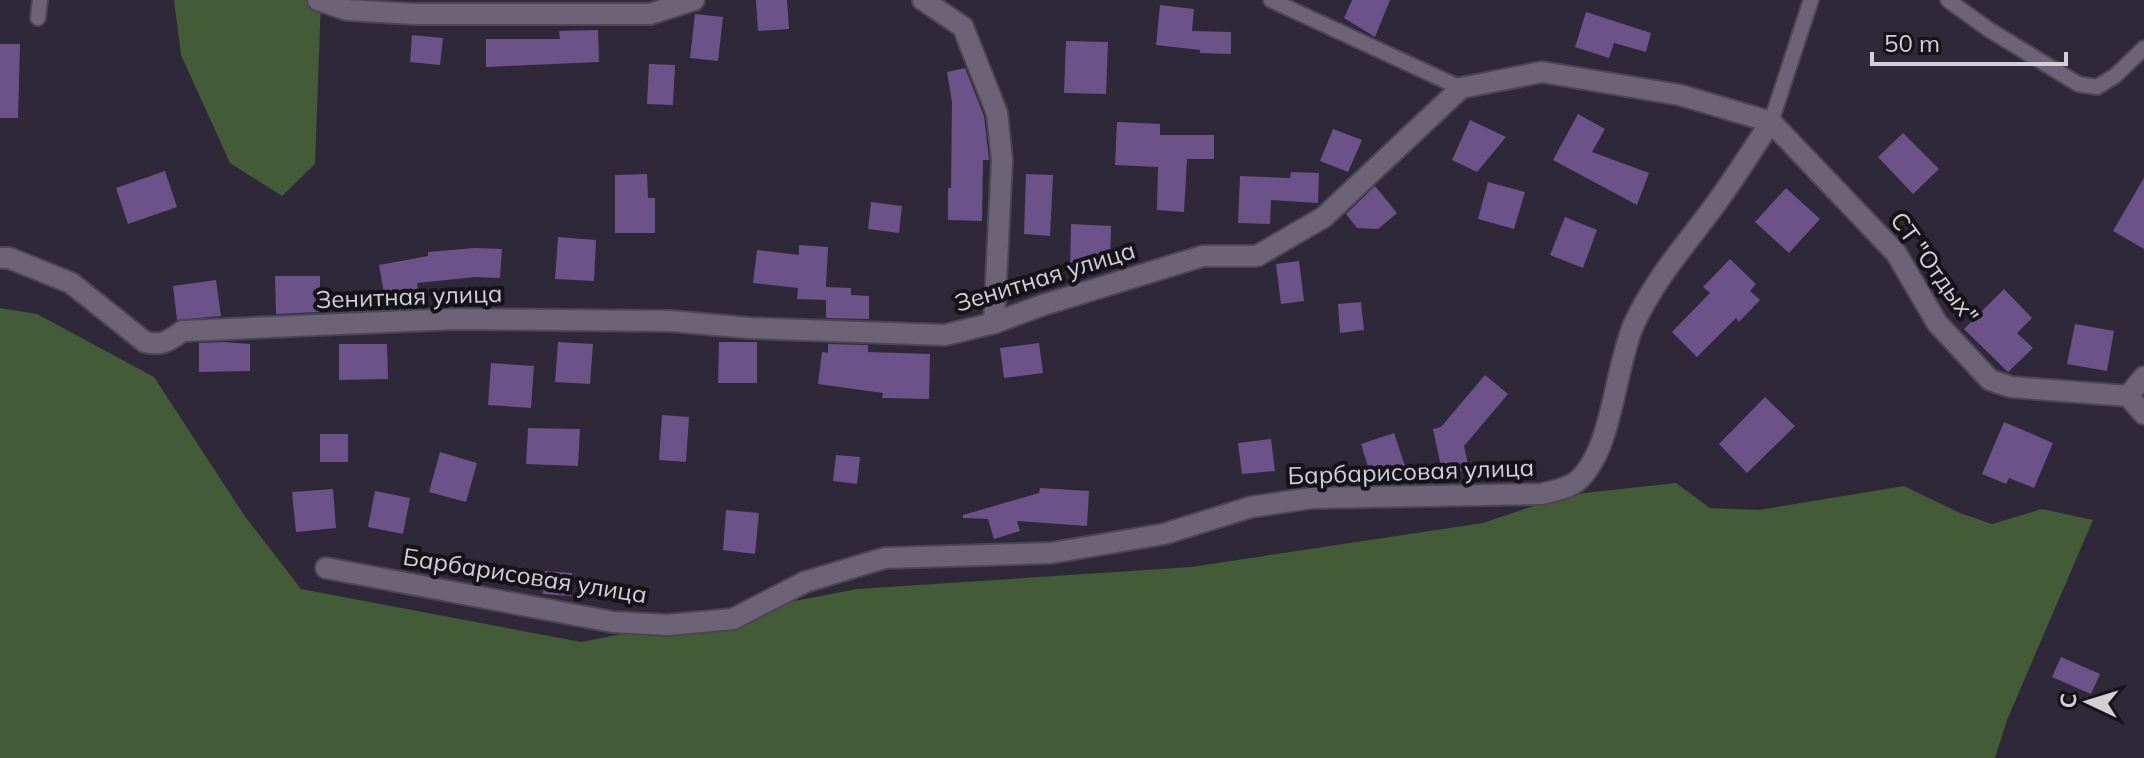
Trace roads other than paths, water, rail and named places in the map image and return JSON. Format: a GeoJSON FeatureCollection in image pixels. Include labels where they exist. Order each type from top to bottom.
{"type":"FeatureCollection","features":[{"type":"Feature","properties":{"kind":"street"},"geometry":{"type":"LineString","coordinates":[[318,0],[347,10],[415,14],[650,14],[694,0]]}},
{"type":"Feature","properties":{"kind":"street"},"geometry":{"type":"LineString","coordinates":[[923,0],[963,27],[997,113],[1002,160],[994,323]]}},
{"type":"Feature","properties":{"kind":"street"},"geometry":{"type":"LineString","coordinates":[[1461,88],[1542,72],[1680,95],[1771,122]]}},
{"type":"Feature","properties":{"kind":"street","name":"Зенитная улица"},"geometry":{"type":"LineString","coordinates":[[0,258],[9,258],[71,283],[145,342],[164,344],[183,331],[454,319],[670,321],[750,328],[945,335],[994,323],[1203,256],[1257,256],[1324,217],[1461,88]]}},
{"type":"Feature","properties":{"kind":"street","name":"СТ \"Отдых\""},"geometry":{"type":"LineString","coordinates":[[1771,122],[1896,253],[1937,323],[1990,380],[2011,387],[2128,396]]}},
{"type":"Feature","properties":{"kind":"street","name":"Барбарисовая улица"},"geometry":{"type":"LineString","coordinates":[[326,568],[613,622],[668,625],[733,619],[805,582],[885,558],[1051,553],[1164,534],[1251,507],[1312,498],[1542,494],[1573,485],[1591,467],[1603,440],[1620,366],[1634,324],[1664,269],[1720,198],[1771,122]]}},
{"type":"Feature","properties":{"kind":"street"},"geometry":{"type":"LineString","coordinates":[[2144,377],[2128,396],[2144,414]]}},
{"type":"Feature","properties":{"kind":"lane"},"geometry":{"type":"LineString","coordinates":[[38,18],[40,0]]}},
{"type":"Feature","properties":{"kind":"lane"},"geometry":{"type":"LineString","coordinates":[[1271,0],[1461,88]]}},
{"type":"Feature","properties":{"kind":"lane"},"geometry":{"type":"LineString","coordinates":[[1771,122],[1811,0]]}},
{"type":"Feature","properties":{"kind":"lane"},"geometry":{"type":"LineString","coordinates":[[1948,0],[1988,29],[2078,84],[2097,87],[2115,76],[2144,48]]}}]}
